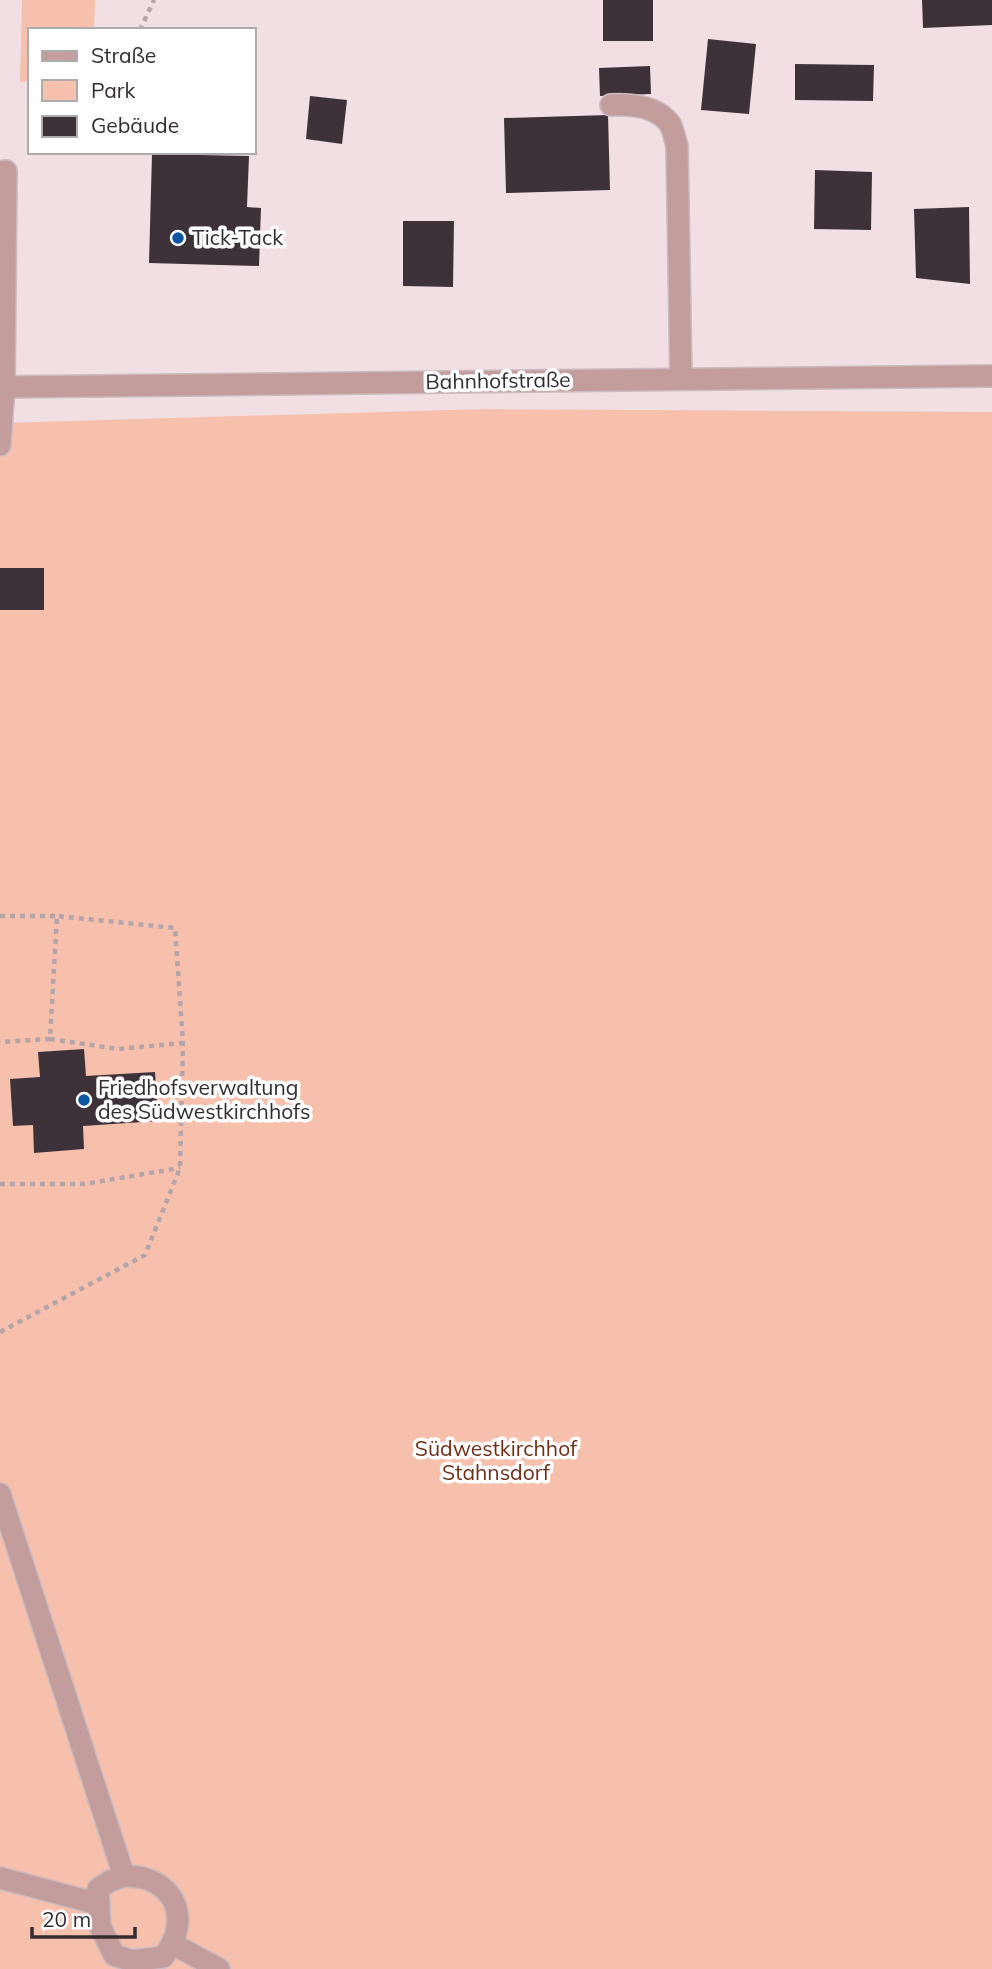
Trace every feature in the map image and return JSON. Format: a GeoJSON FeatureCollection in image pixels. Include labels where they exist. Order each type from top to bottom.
{"type":"FeatureCollection","features":[{"type":"Feature","properties":{"kind":"street"},"geometry":{"type":"LineString","coordinates":[[611,104],[646,108],[661,116],[670,124],[677,146],[681,380]]}},
{"type":"Feature","properties":{"kind":"street"},"geometry":{"type":"LineString","coordinates":[[0,172],[6,172],[0,444]]}},
{"type":"Feature","properties":{"kind":"street","name":"Bahnhofstraße"},"geometry":{"type":"LineString","coordinates":[[2,386],[992,376]]}},
{"type":"Feature","properties":{"kind":"street"},"geometry":{"type":"LineString","coordinates":[[0,1494],[124,1876]]}},
{"type":"Feature","properties":{"kind":"street"},"geometry":{"type":"LineString","coordinates":[[124,1876],[153,1880],[169,1894],[178,1914],[178,1929],[173,1944],[163,1957],[133,1965],[114,1955],[100,1926],[99,1905],[99,1889],[110,1881],[124,1876]]}},
{"type":"Feature","properties":{"kind":"street"},"geometry":{"type":"LineString","coordinates":[[0,1878],[99,1905]]}},
{"type":"Feature","properties":{"kind":"street"},"geometry":{"type":"LineString","coordinates":[[173,1944],[219,1969]]}},
{"type":"Feature","properties":{"kind":"path"},"geometry":{"type":"LineString","coordinates":[[141,28],[154,0]]}},
{"type":"Feature","properties":{"kind":"path"},"geometry":{"type":"LineString","coordinates":[[50,1039],[57,915]]}},
{"type":"Feature","properties":{"kind":"path"},"geometry":{"type":"LineString","coordinates":[[0,916],[57,915],[175,928],[183,1043],[180,1168],[145,1255],[0,1332]]}},
{"type":"Feature","properties":{"kind":"path"},"geometry":{"type":"LineString","coordinates":[[0,1042],[50,1039],[118,1049],[183,1043]]}},
{"type":"Feature","properties":{"kind":"path"},"geometry":{"type":"LineString","coordinates":[[0,1184],[84,1184],[180,1168]]}},
{"type":"Feature","properties":{"kind":"green space"},"geometry":{"type":"Polygon","coordinates":[[[22,0],[95,0],[94,28],[28,28],[28,81],[20,82],[22,0]]]}},
{"type":"Feature","properties":{"kind":"green space","name":"Südwestkirchhof Stahnsdorf"},"geometry":{"type":"Polygon","coordinates":[[[484,409],[992,412],[992,1969],[0,1969],[0,423],[484,409]]]}},
{"type":"Feature","properties":{"kind":"building"},"geometry":{"type":"Polygon","coordinates":[[[603,0],[653,0],[653,41],[603,41],[603,0]]]}},
{"type":"Feature","properties":{"kind":"building"},"geometry":{"type":"Polygon","coordinates":[[[922,0],[992,0],[992,25],[923,28],[922,0]]]}},
{"type":"Feature","properties":{"kind":"building"},"geometry":{"type":"Polygon","coordinates":[[[708,39],[756,44],[749,114],[701,110],[708,39]]]}},
{"type":"Feature","properties":{"kind":"building"},"geometry":{"type":"Polygon","coordinates":[[[795,64],[874,65],[873,101],[795,100],[795,64]]]}},
{"type":"Feature","properties":{"kind":"building"},"geometry":{"type":"Polygon","coordinates":[[[650,66],[651,94],[600,96],[599,68],[650,66]]]}},
{"type":"Feature","properties":{"kind":"building"},"geometry":{"type":"Polygon","coordinates":[[[310,96],[347,100],[342,144],[306,139],[310,96]]]}},
{"type":"Feature","properties":{"kind":"building"},"geometry":{"type":"Polygon","coordinates":[[[608,115],[610,190],[506,193],[504,118],[608,115]]]}},
{"type":"Feature","properties":{"kind":"building"},"geometry":{"type":"Polygon","coordinates":[[[152,154],[249,156],[247,207],[261,208],[259,266],[149,263],[152,154]]]}},
{"type":"Feature","properties":{"kind":"building"},"geometry":{"type":"Polygon","coordinates":[[[815,170],[872,172],[871,230],[814,229],[815,170]]]}},
{"type":"Feature","properties":{"kind":"building"},"geometry":{"type":"Polygon","coordinates":[[[969,207],[970,284],[916,278],[914,209],[969,207]]]}},
{"type":"Feature","properties":{"kind":"building"},"geometry":{"type":"Polygon","coordinates":[[[403,221],[454,221],[453,287],[403,286],[403,221]]]}},
{"type":"Feature","properties":{"kind":"building"},"geometry":{"type":"Polygon","coordinates":[[[0,568],[44,568],[44,610],[0,610],[0,568]]]}},
{"type":"Feature","properties":{"kind":"building","name":"Friedhofsverwaltung des Südwestkirchhofs"},"geometry":{"type":"Polygon","coordinates":[[[84,1049],[86,1076],[155,1072],[158,1121],[83,1126],[84,1149],[34,1153],[33,1125],[13,1126],[10,1079],[40,1077],[38,1052],[84,1049]]]}},
{"type":"Feature","properties":{"kind":"place","name":"Tick-Tack"},"geometry":{"type":"Point","coordinates":[178,238]}},
{"type":"Feature","properties":{"kind":"place","name":"Friedhofsverwaltung des Südwestkirchhofs"},"geometry":{"type":"Point","coordinates":[84,1100]}}]}
